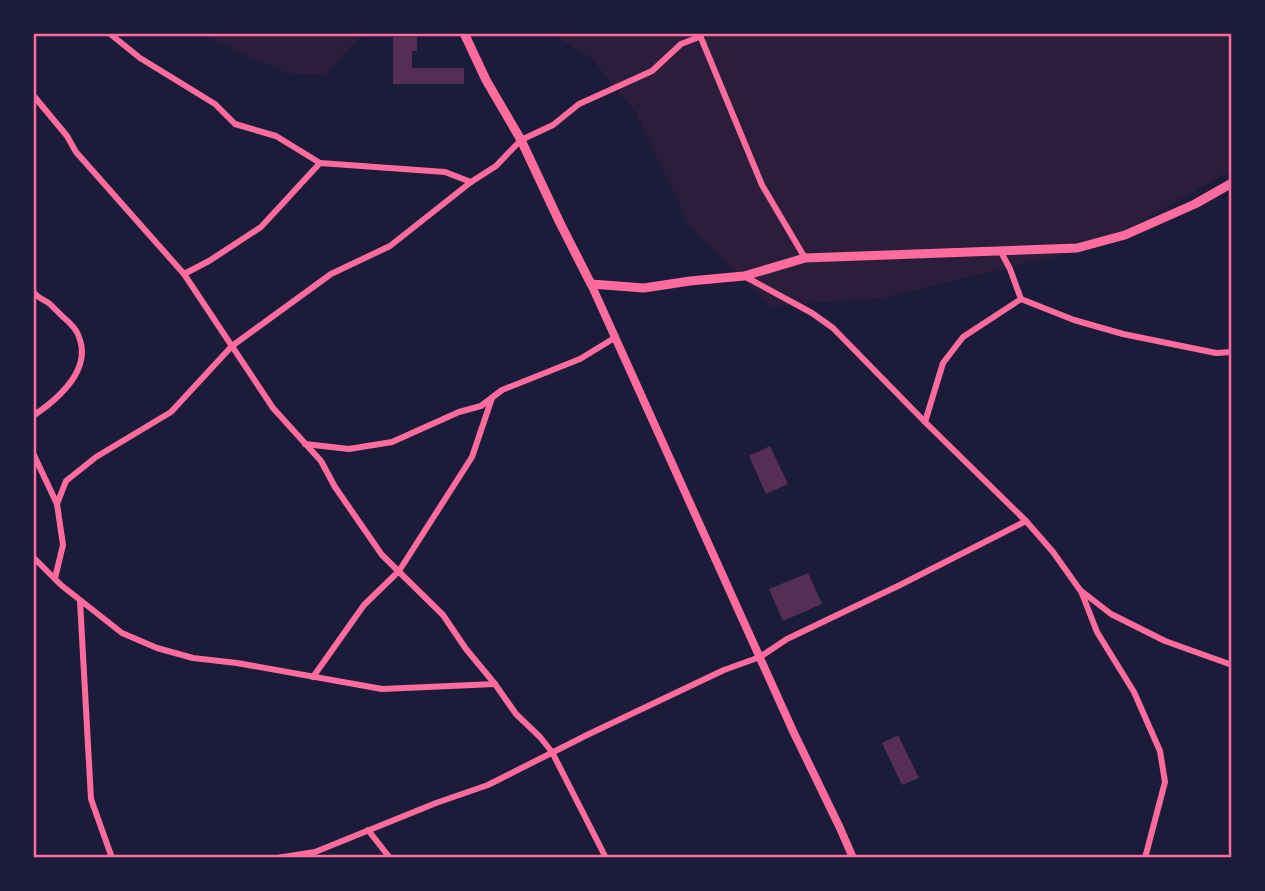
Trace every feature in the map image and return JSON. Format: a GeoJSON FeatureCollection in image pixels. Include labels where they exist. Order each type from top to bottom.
{"type":"FeatureCollection","features":[{"type":"Feature","properties":{"kind":"main road"},"geometry":{"type":"LineString","coordinates":[[464,33],[486,80],[521,141],[591,284],[644,288],[744,276],[806,258],[1077,248],[1125,235],[1230,188]]}},
{"type":"Feature","properties":{"kind":"street"},"geometry":{"type":"LineString","coordinates":[[109,33],[141,58],[215,104],[235,124],[276,136],[320,163],[445,172],[471,183]]}},
{"type":"Feature","properties":{"kind":"street"},"geometry":{"type":"LineString","coordinates":[[57,503],[66,481],[96,457],[171,411],[232,346],[331,274],[390,246],[496,166],[521,141],[553,125],[579,104],[652,71],[681,44],[699,35],[762,185],[806,258]]}},
{"type":"Feature","properties":{"kind":"street"},"geometry":{"type":"LineString","coordinates":[[33,95],[76,152],[184,274],[273,408],[321,461],[335,487],[382,555],[443,615],[516,714],[552,752],[606,858]]}},
{"type":"Feature","properties":{"kind":"street"},"geometry":{"type":"LineString","coordinates":[[184,274],[261,227],[320,163]]}},
{"type":"Feature","properties":{"kind":"street"},"geometry":{"type":"LineString","coordinates":[[1001,252],[1021,299],[1074,320],[1123,334],[1216,353],[1232,352]]}},
{"type":"Feature","properties":{"kind":"street"},"geometry":{"type":"LineString","coordinates":[[744,276],[812,313],[833,328],[1026,521],[1053,552],[1080,590],[1097,632],[1134,692],[1160,751],[1165,782],[1145,858]]}},
{"type":"Feature","properties":{"kind":"street"},"geometry":{"type":"LineString","coordinates":[[591,284],[853,858]]}},
{"type":"Feature","properties":{"kind":"street"},"geometry":{"type":"LineString","coordinates":[[33,292],[48,302],[79,334],[82,348],[79,368],[69,385],[47,407],[33,416]]}},
{"type":"Feature","properties":{"kind":"street"},"geometry":{"type":"LineString","coordinates":[[925,422],[943,363],[962,337],[1021,299]]}},
{"type":"Feature","properties":{"kind":"street"},"geometry":{"type":"LineString","coordinates":[[305,444],[349,449],[392,442],[459,412],[481,406],[502,390],[580,359],[616,337]]}},
{"type":"Feature","properties":{"kind":"street"},"geometry":{"type":"LineString","coordinates":[[313,677],[364,605],[399,571],[472,457],[492,398]]}},
{"type":"Feature","properties":{"kind":"street"},"geometry":{"type":"LineString","coordinates":[[33,453],[57,503],[63,545],[55,579]]}},
{"type":"Feature","properties":{"kind":"street"},"geometry":{"type":"LineString","coordinates":[[277,858],[316,852],[436,803],[488,785],[724,670],[760,657],[787,639],[1026,521]]}},
{"type":"Feature","properties":{"kind":"street"},"geometry":{"type":"LineString","coordinates":[[33,557],[80,601],[122,633],[157,648],[193,658],[237,663],[382,689],[495,684]]}},
{"type":"Feature","properties":{"kind":"street"},"geometry":{"type":"LineString","coordinates":[[1080,590],[1111,614],[1165,641],[1232,665]]}},
{"type":"Feature","properties":{"kind":"street"},"geometry":{"type":"LineString","coordinates":[[80,601],[91,799],[112,858]]}},
{"type":"Feature","properties":{"kind":"street"},"geometry":{"type":"LineString","coordinates":[[368,830],[390,858]]}},
{"type":"Feature","properties":{"kind":"shaded area"},"geometry":{"type":"Polygon","coordinates":[[[191,33],[373,33],[357,40],[325,75],[286,73],[207,37],[191,33]]]}},
{"type":"Feature","properties":{"kind":"shaded area"},"geometry":{"type":"Polygon","coordinates":[[[551,33],[1232,33],[1232,170],[1096,247],[882,298],[770,306],[690,227],[636,113],[591,58],[551,33]]]}},
{"type":"Feature","properties":{"kind":"building"},"geometry":{"type":"Polygon","coordinates":[[[393,37],[417,37],[417,51],[412,51],[412,68],[464,68],[464,84],[393,84],[393,37]]]}},
{"type":"Feature","properties":{"kind":"building"},"geometry":{"type":"Polygon","coordinates":[[[770,446],[788,484],[766,494],[749,456],[770,446]]]}},
{"type":"Feature","properties":{"kind":"building"},"geometry":{"type":"Polygon","coordinates":[[[808,573],[822,604],[783,621],[769,589],[808,573]]]}},
{"type":"Feature","properties":{"kind":"building"},"geometry":{"type":"Polygon","coordinates":[[[898,735],[919,778],[902,785],[882,743],[898,735]]]}}]}
